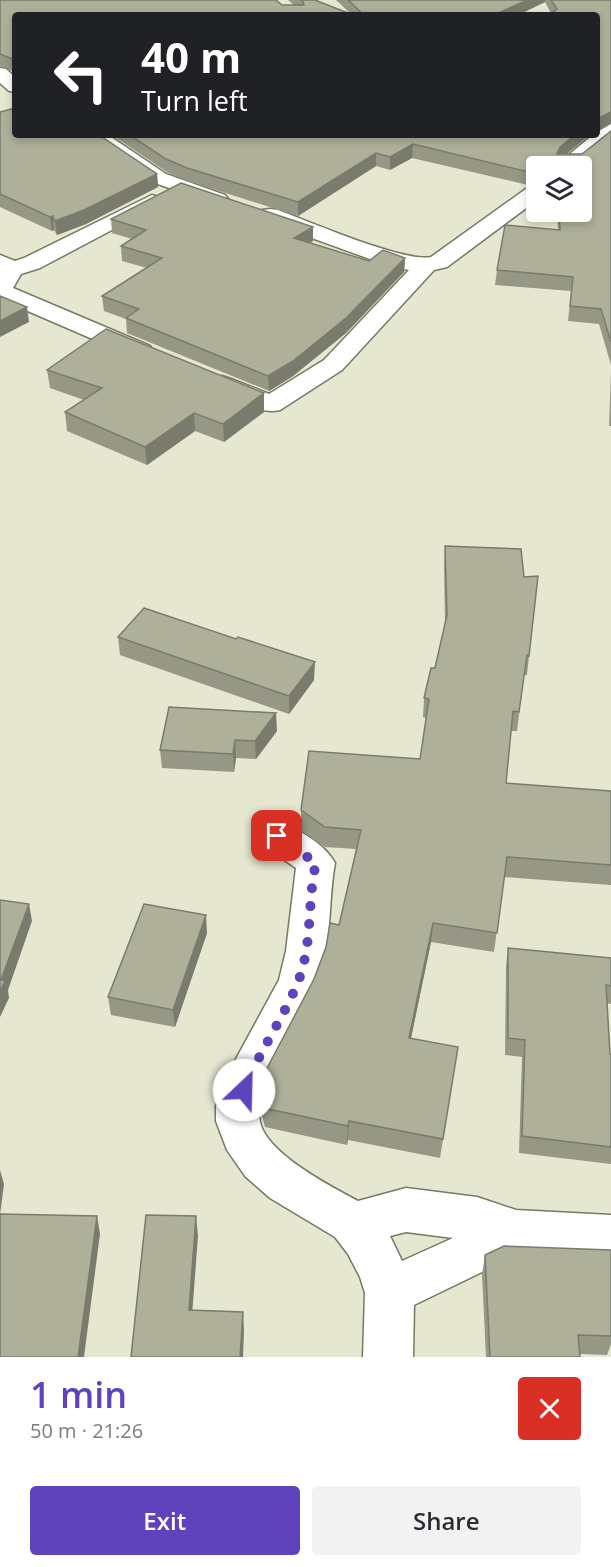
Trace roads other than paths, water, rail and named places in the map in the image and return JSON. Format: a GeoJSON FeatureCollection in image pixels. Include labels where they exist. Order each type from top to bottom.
{"type":"FeatureCollection","features":[{"type":"Feature","properties":{"kind":"street"},"geometry":{"type":"LineString","coordinates":[[0,73],[12,84]]}},
{"type":"Feature","properties":{"kind":"street"},"geometry":{"type":"LineString","coordinates":[[579,156],[611,130]]}},
{"type":"Feature","properties":{"kind":"street"},"geometry":{"type":"LineString","coordinates":[[100,138],[159,178],[234,204]]}},
{"type":"Feature","properties":{"kind":"street"},"geometry":{"type":"LineString","coordinates":[[165,360],[0,291],[6,265],[32,263],[180,187]]}},
{"type":"Feature","properties":{"kind":"street"},"geometry":{"type":"LineString","coordinates":[[255,210],[400,262],[426,265],[439,262],[526,198]]}},
{"type":"Feature","properties":{"kind":"street"},"geometry":{"type":"LineString","coordinates":[[196,374],[271,404],[333,364],[426,265]]}},
{"type":"Feature","properties":{"kind":"street"},"geometry":{"type":"LineString","coordinates":[[277,836],[316,863],[310,888],[307,949],[298,981],[238,1104],[238,1121],[248,1146],[266,1166],[294,1188],[354,1224],[376,1257],[389,1292],[388,1357]]}},
{"type":"Feature","properties":{"kind":"street"},"geometry":{"type":"LineString","coordinates":[[354,1224],[406,1210],[477,1219],[516,1232],[611,1237]]}},
{"type":"Feature","properties":{"kind":"street"},"geometry":{"type":"LineString","coordinates":[[389,1292],[516,1232]]}}]}
